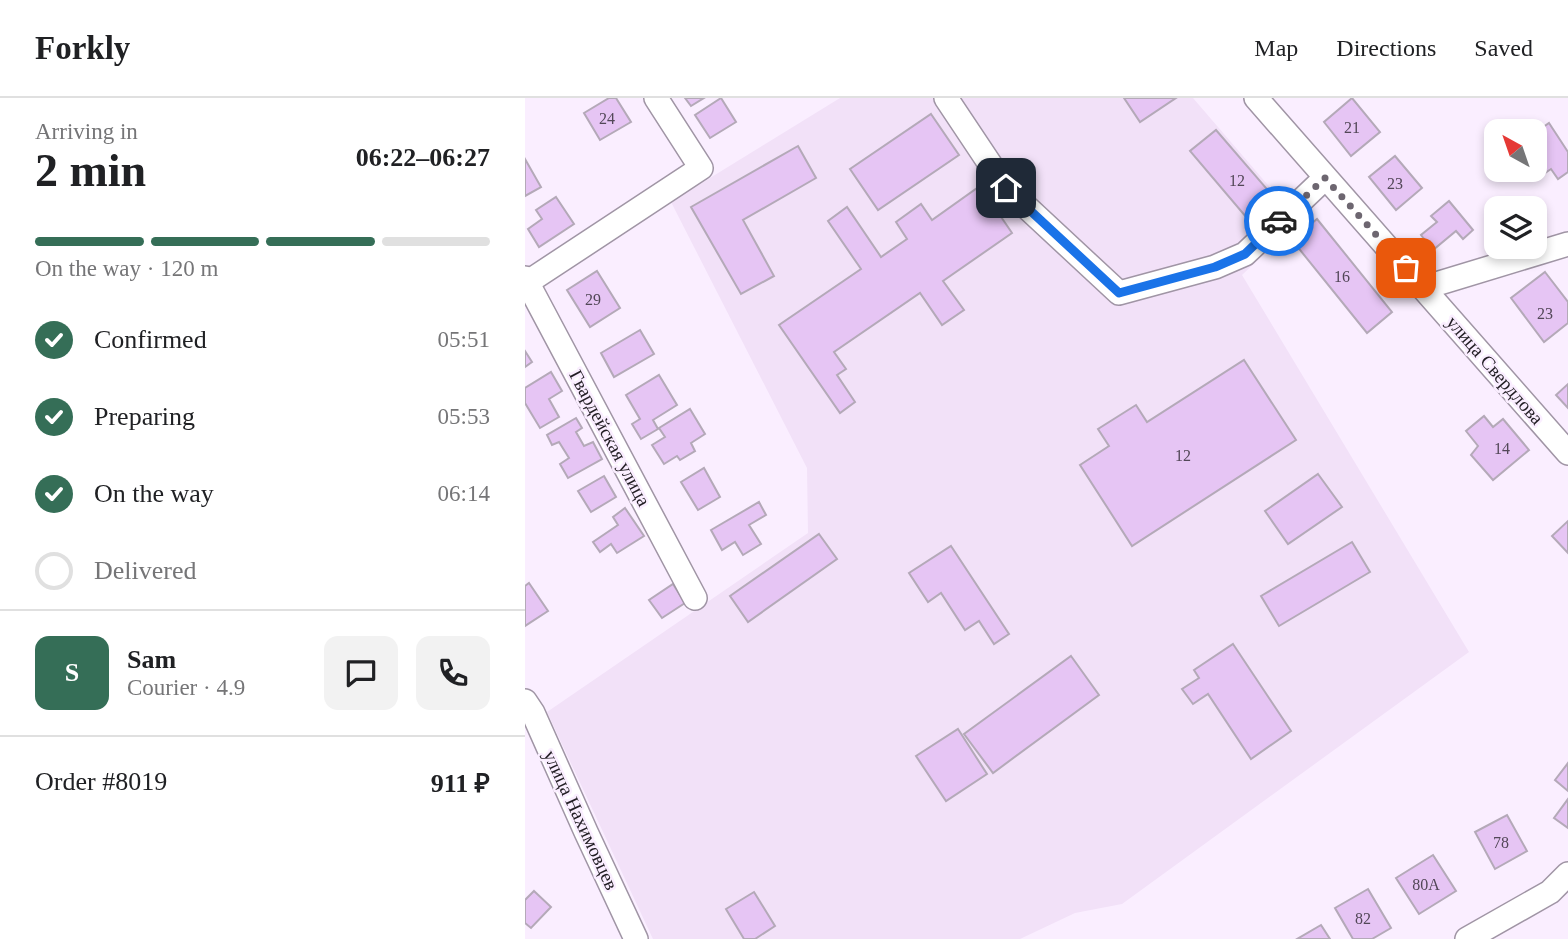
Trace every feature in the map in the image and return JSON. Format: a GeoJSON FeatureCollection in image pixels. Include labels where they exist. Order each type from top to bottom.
{"type":"FeatureCollection","features":[{"type":"Feature","properties":{"kind":"street"},"geometry":{"type":"LineString","coordinates":[[526,282],[701,168],[656,98]]}},
{"type":"Feature","properties":{"kind":"street"},"geometry":{"type":"LineString","coordinates":[[946,98],[1006,188],[1119,293],[1215,267],[1245,254],[1325,178]]}},
{"type":"Feature","properties":{"kind":"street","name":"улица Свердлова"},"geometry":{"type":"LineString","coordinates":[[1256,98],[1568,453]]}},
{"type":"Feature","properties":{"kind":"street"},"geometry":{"type":"LineString","coordinates":[[1423,288],[1568,244]]}},
{"type":"Feature","properties":{"kind":"street","name":"Гвардейская улица"},"geometry":{"type":"LineString","coordinates":[[526,282],[695,598]]}},
{"type":"Feature","properties":{"kind":"street","name":"улица Нахимовцев"},"geometry":{"type":"LineString","coordinates":[[525,701],[533,713],[636,939]]}},
{"type":"Feature","properties":{"kind":"street"},"geometry":{"type":"LineString","coordinates":[[1468,939],[1550,892],[1568,874]]}},
{"type":"Feature","properties":{"kind":"shaded area"},"geometry":{"type":"Polygon","coordinates":[[[840,98],[1193,98],[1299,221],[1242,275],[1469,652],[1122,904],[1075,913],[1020,939],[653,939],[547,712],[808,533],[807,468],[671,202],[840,98]]]}},
{"type":"Feature","properties":{"kind":"building"},"geometry":{"type":"Polygon","coordinates":[[[609,98],[616,98],[631,122],[600,140],[584,113],[609,98]]]}},
{"type":"Feature","properties":{"kind":"building"},"geometry":{"type":"Polygon","coordinates":[[[685,98],[704,98],[691,106],[685,98]]]}},
{"type":"Feature","properties":{"kind":"building"},"geometry":{"type":"Polygon","coordinates":[[[721,98],[736,122],[710,138],[695,115],[721,98]]]}},
{"type":"Feature","properties":{"kind":"building"},"geometry":{"type":"Polygon","coordinates":[[[1124,98],[1176,98],[1140,122],[1124,98]]]}},
{"type":"Feature","properties":{"kind":"building"},"geometry":{"type":"Polygon","coordinates":[[[1352,98],[1380,132],[1351,156],[1324,122],[1352,98]]]}},
{"type":"Feature","properties":{"kind":"building"},"geometry":{"type":"Polygon","coordinates":[[[931,114],[959,155],[878,210],[850,169],[931,114]]]}},
{"type":"Feature","properties":{"kind":"building"},"geometry":{"type":"Polygon","coordinates":[[[1549,123],[1568,152],[1568,172],[1558,179],[1551,169],[1547,172],[1549,123]]]}},
{"type":"Feature","properties":{"kind":"building"},"geometry":{"type":"Polygon","coordinates":[[[1216,130],[1284,209],[1258,231],[1190,151],[1216,130]]]}},
{"type":"Feature","properties":{"kind":"building"},"geometry":{"type":"Polygon","coordinates":[[[798,146],[816,178],[743,220],[774,276],[741,294],[691,207],[798,146]]]}},
{"type":"Feature","properties":{"kind":"building"},"geometry":{"type":"Polygon","coordinates":[[[1395,156],[1422,188],[1396,210],[1369,177],[1395,156]]]}},
{"type":"Feature","properties":{"kind":"building"},"geometry":{"type":"Polygon","coordinates":[[[525,159],[541,187],[525,196],[525,159]]]}},
{"type":"Feature","properties":{"kind":"building"},"geometry":{"type":"Polygon","coordinates":[[[980,186],[1012,233],[943,281],[964,310],[942,325],[920,293],[834,352],[846,369],[837,375],[855,402],[840,413],[779,325],[861,269],[828,221],[847,207],[881,257],[907,239],[896,222],[921,204],[932,220],[980,186]]]}},
{"type":"Feature","properties":{"kind":"building"},"geometry":{"type":"Polygon","coordinates":[[[556,197],[574,224],[539,247],[528,229],[542,219],[536,210],[556,197]]]}},
{"type":"Feature","properties":{"kind":"building"},"geometry":{"type":"Polygon","coordinates":[[[1449,201],[1473,230],[1463,239],[1456,231],[1433,250],[1421,235],[1437,222],[1431,216],[1449,201]]]}},
{"type":"Feature","properties":{"kind":"building"},"geometry":{"type":"Polygon","coordinates":[[[1317,219],[1392,312],[1367,333],[1292,240],[1317,219]]]}},
{"type":"Feature","properties":{"kind":"building"},"geometry":{"type":"Polygon","coordinates":[[[597,271],[620,308],[590,327],[567,290],[597,271]]]}},
{"type":"Feature","properties":{"kind":"building"},"geometry":{"type":"Polygon","coordinates":[[[1545,272],[1568,302],[1568,323],[1544,342],[1511,298],[1545,272]]]}},
{"type":"Feature","properties":{"kind":"building"},"geometry":{"type":"Polygon","coordinates":[[[640,330],[654,354],[614,377],[601,353],[640,330]]]}},
{"type":"Feature","properties":{"kind":"building"},"geometry":{"type":"Polygon","coordinates":[[[525,351],[532,362],[525,367],[525,351]]]}},
{"type":"Feature","properties":{"kind":"building"},"geometry":{"type":"Polygon","coordinates":[[[1244,360],[1296,440],[1132,546],[1080,465],[1109,446],[1098,429],[1136,405],[1147,422],[1244,360]]]}},
{"type":"Feature","properties":{"kind":"building"},"geometry":{"type":"Polygon","coordinates":[[[551,372],[562,391],[549,399],[559,417],[540,428],[525,403],[525,388],[551,372]]]}},
{"type":"Feature","properties":{"kind":"building"},"geometry":{"type":"Polygon","coordinates":[[[659,375],[677,405],[653,420],[658,429],[641,439],[632,424],[640,419],[626,395],[659,375]]]}},
{"type":"Feature","properties":{"kind":"building"},"geometry":{"type":"Polygon","coordinates":[[[1568,384],[1568,408],[1556,395],[1568,384]]]}},
{"type":"Feature","properties":{"kind":"building"},"geometry":{"type":"Polygon","coordinates":[[[690,409],[705,434],[691,443],[695,451],[680,460],[677,456],[664,464],[652,445],[665,437],[659,428],[690,409]]]}},
{"type":"Feature","properties":{"kind":"building"},"geometry":{"type":"Polygon","coordinates":[[[1484,416],[1493,427],[1503,419],[1529,450],[1493,480],[1471,455],[1478,446],[1466,431],[1484,416]]]}},
{"type":"Feature","properties":{"kind":"building"},"geometry":{"type":"Polygon","coordinates":[[[576,418],[582,428],[576,432],[584,446],[593,442],[602,459],[568,478],[560,464],[569,458],[559,442],[552,445],[547,435],[576,418]]]}},
{"type":"Feature","properties":{"kind":"building"},"geometry":{"type":"Polygon","coordinates":[[[704,468],[720,497],[698,510],[681,482],[704,468]]]}},
{"type":"Feature","properties":{"kind":"building"},"geometry":{"type":"Polygon","coordinates":[[[1318,474],[1342,507],[1288,544],[1265,511],[1318,474]]]}},
{"type":"Feature","properties":{"kind":"building"},"geometry":{"type":"Polygon","coordinates":[[[604,476],[616,497],[591,512],[578,491],[604,476]]]}},
{"type":"Feature","properties":{"kind":"building"},"geometry":{"type":"Polygon","coordinates":[[[759,502],[766,515],[749,525],[761,544],[743,555],[735,542],[722,550],[711,530],[759,502]]]}},
{"type":"Feature","properties":{"kind":"building"},"geometry":{"type":"Polygon","coordinates":[[[625,508],[644,536],[617,553],[611,544],[600,552],[593,542],[618,525],[613,517],[625,508]]]}},
{"type":"Feature","properties":{"kind":"building"},"geometry":{"type":"Polygon","coordinates":[[[1568,521],[1568,553],[1552,536],[1568,521]]]}},
{"type":"Feature","properties":{"kind":"building"},"geometry":{"type":"Polygon","coordinates":[[[819,534],[837,559],[748,622],[730,596],[819,534]]]}},
{"type":"Feature","properties":{"kind":"building"},"geometry":{"type":"Polygon","coordinates":[[[1352,542],[1370,572],[1279,626],[1261,596],[1352,542]]]}},
{"type":"Feature","properties":{"kind":"building"},"geometry":{"type":"Polygon","coordinates":[[[951,546],[1009,634],[994,644],[979,621],[965,630],[941,593],[928,602],[909,573],[951,546]]]}},
{"type":"Feature","properties":{"kind":"building"},"geometry":{"type":"Polygon","coordinates":[[[529,583],[548,611],[525,626],[525,586],[529,583]]]}},
{"type":"Feature","properties":{"kind":"building"},"geometry":{"type":"Polygon","coordinates":[[[673,584],[685,603],[662,618],[649,600],[673,584]]]}},
{"type":"Feature","properties":{"kind":"building"},"geometry":{"type":"Polygon","coordinates":[[[1233,644],[1291,731],[1251,759],[1208,694],[1193,704],[1182,689],[1199,678],[1194,670],[1233,644]]]}},
{"type":"Feature","properties":{"kind":"building"},"geometry":{"type":"Polygon","coordinates":[[[1071,656],[1099,695],[993,773],[964,734],[1071,656]]]}},
{"type":"Feature","properties":{"kind":"building"},"geometry":{"type":"Polygon","coordinates":[[[958,729],[987,774],[946,801],[916,756],[958,729]]]}},
{"type":"Feature","properties":{"kind":"building"},"geometry":{"type":"Polygon","coordinates":[[[1568,763],[1568,791],[1555,780],[1568,763]]]}},
{"type":"Feature","properties":{"kind":"building"},"geometry":{"type":"Polygon","coordinates":[[[1568,799],[1568,828],[1554,818],[1568,799]]]}},
{"type":"Feature","properties":{"kind":"building"},"geometry":{"type":"Polygon","coordinates":[[[1507,815],[1527,851],[1495,869],[1475,832],[1507,815]]]}},
{"type":"Feature","properties":{"kind":"building"},"geometry":{"type":"Polygon","coordinates":[[[1433,855],[1456,891],[1419,914],[1396,878],[1433,855]]]}},
{"type":"Feature","properties":{"kind":"building"},"geometry":{"type":"Polygon","coordinates":[[[1368,889],[1391,928],[1372,939],[1353,939],[1335,908],[1368,889]]]}},
{"type":"Feature","properties":{"kind":"building"},"geometry":{"type":"Polygon","coordinates":[[[534,891],[551,907],[531,928],[525,923],[525,900],[534,891]]]}},
{"type":"Feature","properties":{"kind":"building"},"geometry":{"type":"Polygon","coordinates":[[[754,892],[775,926],[755,939],[744,939],[726,909],[754,892]]]}},
{"type":"Feature","properties":{"kind":"building"},"geometry":{"type":"Polygon","coordinates":[[[1321,925],[1330,939],[1297,939],[1321,925]]]}},
{"type":"Feature","properties":{"kind":"way so far"},"geometry":{"type":"LineString","coordinates":[[1279,221],[1325,178],[1406,268]]}},
{"type":"Feature","properties":{"kind":"route"},"geometry":{"type":"LineString","coordinates":[[1006,188],[1119,293],[1215,267],[1245,254],[1279,221]]}}]}
